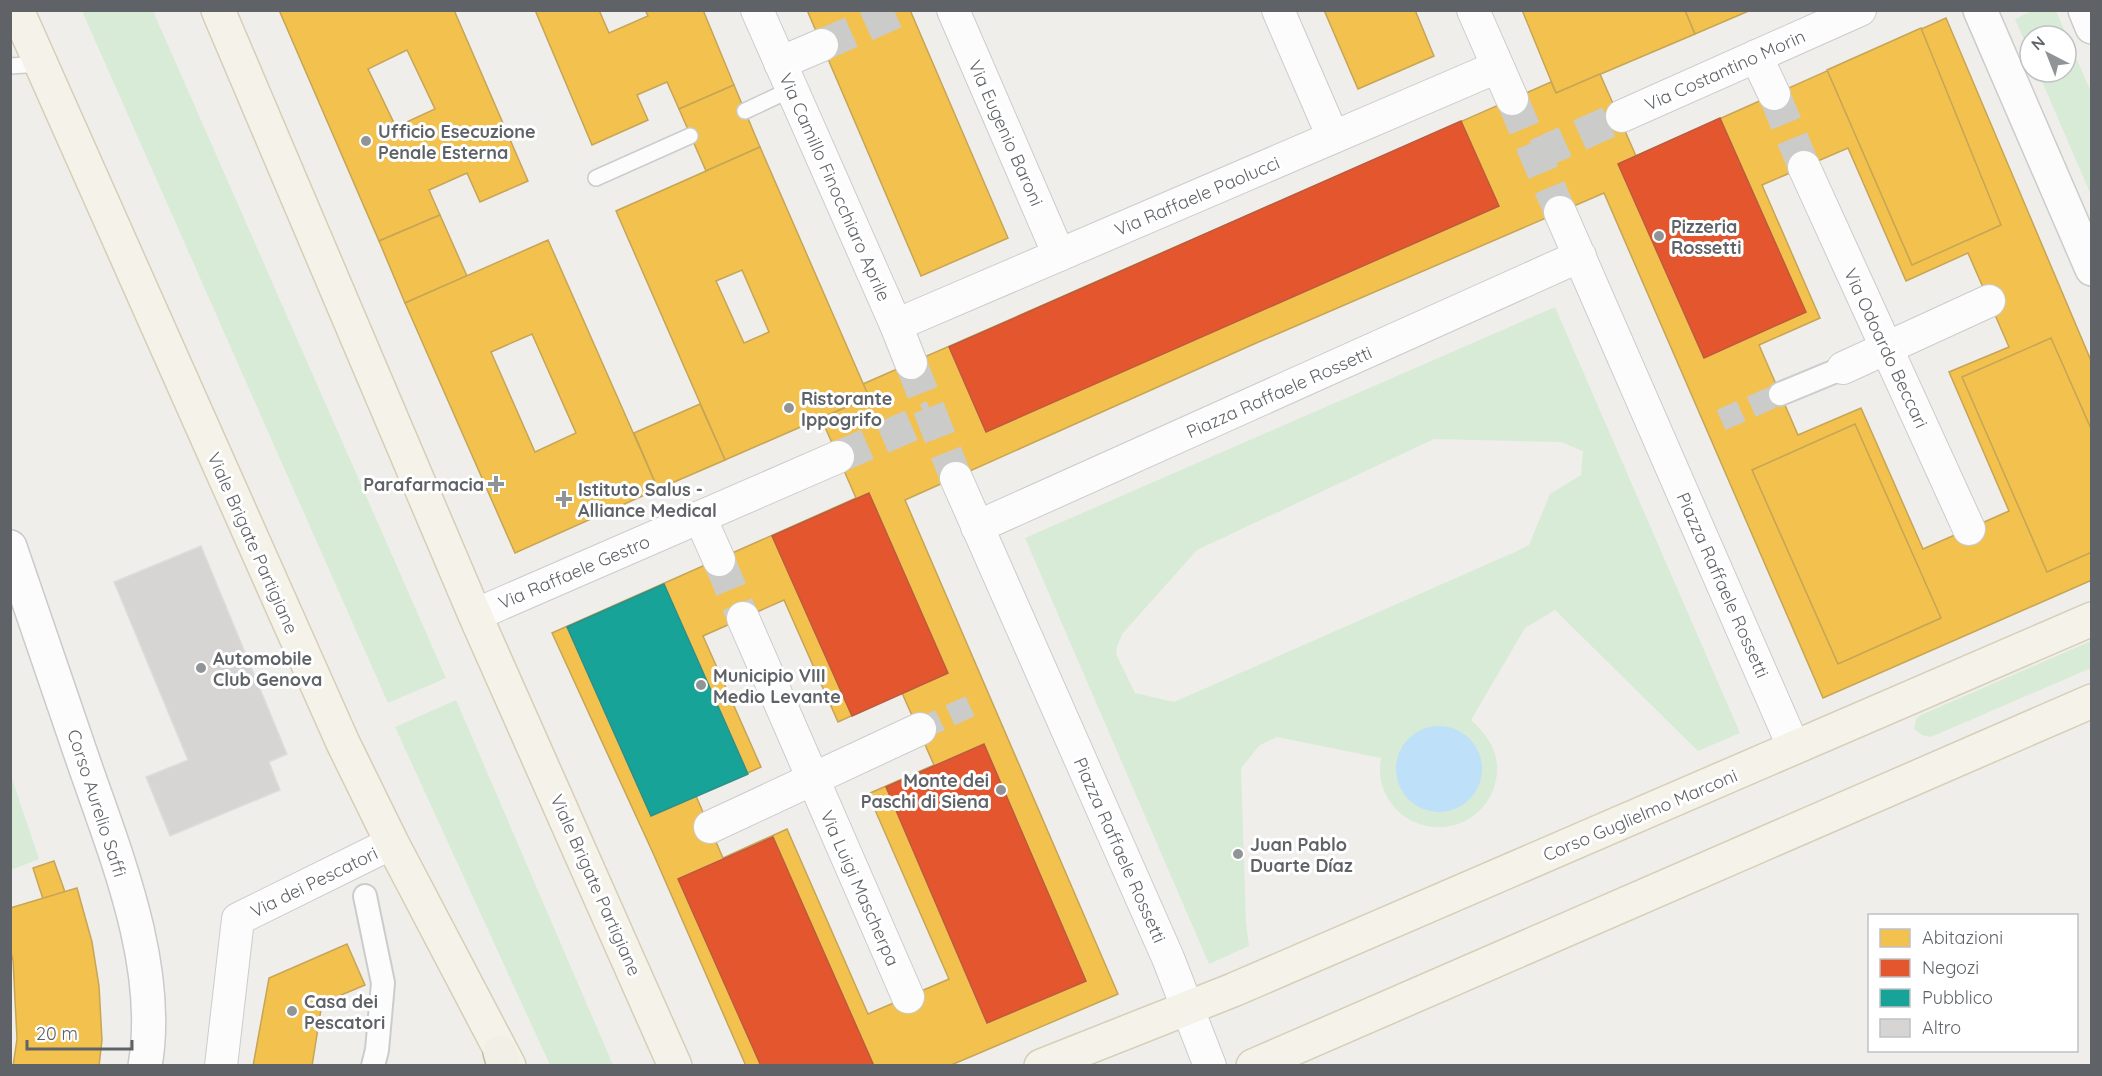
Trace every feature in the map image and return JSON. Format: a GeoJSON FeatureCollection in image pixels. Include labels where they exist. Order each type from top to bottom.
{"type":"FeatureCollection","features":[{"type":"Feature","properties":{"kind":"main road","name":"Viale Brigate Partigiane"},"geometry":{"type":"LineString","coordinates":[[17,10],[26,65],[392,843],[505,1061]]}},
{"type":"Feature","properties":{"kind":"main road","name":"Viale Brigate Partigiane"},"geometry":{"type":"LineString","coordinates":[[218,10],[475,615],[675,1065]]}},
{"type":"Feature","properties":{"kind":"main road"},"geometry":{"type":"LineString","coordinates":[[1980,10],[2091,269]]}},
{"type":"Feature","properties":{"kind":"main road"},"geometry":{"type":"LineString","coordinates":[[2085,10],[2091,27]]}},
{"type":"Feature","properties":{"kind":"main road","name":"Corso Aurelio Saffi"},"geometry":{"type":"LineString","coordinates":[[10,547],[104,820],[145,958],[149,997],[145,1065]]}},
{"type":"Feature","properties":{"kind":"main road","name":"Corso Guglielmo Marconi"},"geometry":{"type":"LineString","coordinates":[[1041,1065],[1187,1009],[2091,619]]}},
{"type":"Feature","properties":{"kind":"main road"},"geometry":{"type":"LineString","coordinates":[[1253,1065],[2091,701]]}},
{"type":"Feature","properties":{"kind":"street","name":"Via Camillo Finocchiaro Aprile"},"geometry":{"type":"LineString","coordinates":[[757,10],[911,363]]}},
{"type":"Feature","properties":{"kind":"street","name":"Via Eugenio Baroni"},"geometry":{"type":"LineString","coordinates":[[953,10],[1059,255]]}},
{"type":"Feature","properties":{"kind":"street"},"geometry":{"type":"LineString","coordinates":[[1278,10],[1333,137]]}},
{"type":"Feature","properties":{"kind":"street"},"geometry":{"type":"LineString","coordinates":[[1473,10],[1512,99]]}},
{"type":"Feature","properties":{"kind":"street","name":"Via Costantino Morin"},"geometry":{"type":"LineString","coordinates":[[1622,116],[1860,10]]}},
{"type":"Feature","properties":{"kind":"street"},"geometry":{"type":"LineString","coordinates":[[786,76],[822,45]]}},
{"type":"Feature","properties":{"kind":"street"},"geometry":{"type":"LineString","coordinates":[[1756,56],[1774,94]]}},
{"type":"Feature","properties":{"kind":"street","name":"Via Raffaele Paolucci"},"geometry":{"type":"LineString","coordinates":[[896,325],[1497,67]]}},
{"type":"Feature","properties":{"kind":"street","name":"Via Odoardo Beccari"},"geometry":{"type":"LineString","coordinates":[[1804,167],[1969,529]]}},
{"type":"Feature","properties":{"kind":"street","name":"Piazza Raffaele Rossetti"},"geometry":{"type":"LineString","coordinates":[[1560,212],[1794,748]]}},
{"type":"Feature","properties":{"kind":"street","name":"Piazza Raffaele Rossetti"},"geometry":{"type":"LineString","coordinates":[[977,527],[1580,256]]}},
{"type":"Feature","properties":{"kind":"street"},"geometry":{"type":"LineString","coordinates":[[1780,394],[1843,368],[1989,301]]}},
{"type":"Feature","properties":{"kind":"street","name":"Via Raffaele Gestro"},"geometry":{"type":"LineString","coordinates":[[475,615],[838,457]]}},
{"type":"Feature","properties":{"kind":"street","name":"Piazza Raffaele Rossetti"},"geometry":{"type":"LineString","coordinates":[[956,478],[1168,958],[1187,1009]]}},
{"type":"Feature","properties":{"kind":"street"},"geometry":{"type":"LineString","coordinates":[[700,517],[718,560]]}},
{"type":"Feature","properties":{"kind":"street","name":"Via Luigi Mascherpa"},"geometry":{"type":"LineString","coordinates":[[743,618],[908,997]]}},
{"type":"Feature","properties":{"kind":"street"},"geometry":{"type":"LineString","coordinates":[[710,826],[920,729]]}},
{"type":"Feature","properties":{"kind":"street","name":"Via dei Pescatori"},"geometry":{"type":"LineString","coordinates":[[221,1065],[238,919],[392,843]]}},
{"type":"Feature","properties":{"kind":"street"},"geometry":{"type":"LineString","coordinates":[[365,896],[383,983],[377,1050],[373,1065]]}},
{"type":"Feature","properties":{"kind":"street"},"geometry":{"type":"LineString","coordinates":[[1187,1009],[1210,1065]]}},
{"type":"Feature","properties":{"kind":"lane"},"geometry":{"type":"LineString","coordinates":[[745,111],[786,76]]}},
{"type":"Feature","properties":{"kind":"lane"},"geometry":{"type":"LineString","coordinates":[[596,178],[690,136]]}},
{"type":"Feature","properties":{"kind":"green space"},"geometry":{"type":"Polygon","coordinates":[[[2034,10],[2056,11],[2062,24],[2018,24],[2018,26],[2015,19],[2034,10]]]}},
{"type":"Feature","properties":{"kind":"green space"},"geometry":{"type":"Polygon","coordinates":[[[82,11],[153,11],[446,678],[388,703],[82,11]]]}},
{"type":"Feature","properties":{"kind":"green space"},"geometry":{"type":"Polygon","coordinates":[[[2078,62],[2091,92],[2091,195],[2043,84],[2078,84],[2078,62]]]}},
{"type":"Feature","properties":{"kind":"green space"},"geometry":{"type":"Polygon","coordinates":[[[1555,307],[1740,733],[1698,751],[1555,610],[1525,628],[1471,720],[1488,739],[1495,754],[1496,780],[1488,800],[1475,814],[1459,824],[1441,827],[1423,825],[1406,818],[1392,804],[1382,785],[1381,758],[1277,737],[1260,745],[1241,768],[1246,923],[1249,946],[1209,964],[1025,538],[1555,307]],[[1434,439],[1197,550],[1123,633],[1117,646],[1116,654],[1135,693],[1174,702],[1529,545],[1550,494],[1581,475],[1583,451],[1561,442],[1434,439]]]}},
{"type":"Feature","properties":{"kind":"green space"},"geometry":{"type":"Polygon","coordinates":[[[2091,641],[2091,668],[1931,737],[1922,735],[1914,729],[1916,719],[1921,715],[2091,641]]]}},
{"type":"Feature","properties":{"kind":"green space"},"geometry":{"type":"Polygon","coordinates":[[[456,700],[613,1065],[550,1065],[395,727],[456,700]]]}},
{"type":"Feature","properties":{"kind":"green space"},"geometry":{"type":"Polygon","coordinates":[[[10,773],[39,859],[11,870],[10,870],[10,773]]]}},
{"type":"Feature","properties":{"kind":"water"},"geometry":{"type":"Polygon","coordinates":[[[1431,726],[1447,726],[1470,738],[1479,752],[1482,769],[1479,786],[1470,800],[1447,812],[1431,812],[1415,805],[1403,793],[1396,777],[1396,761],[1403,745],[1415,733],[1431,726]]]}},
{"type":"Feature","properties":{"kind":"building: Abitazioni"},"geometry":{"type":"Polygon","coordinates":[[[279,10],[454,10],[528,181],[480,202],[467,173],[429,190],[440,215],[379,241],[279,10]],[[407,50],[368,69],[396,127],[435,109],[407,50]]]}},
{"type":"Feature","properties":{"kind":"building: Abitazioni"},"geometry":{"type":"Polygon","coordinates":[[[535,10],[599,10],[609,33],[648,16],[645,10],[703,10],[734,85],[679,109],[667,82],[637,95],[648,120],[592,145],[535,10]]]}},
{"type":"Feature","properties":{"kind":"building: Abitazioni"},"geometry":{"type":"Polygon","coordinates":[[[807,10],[910,10],[1008,238],[921,276],[807,10]]]}},
{"type":"Feature","properties":{"kind":"building: Abitazioni"},"geometry":{"type":"Polygon","coordinates":[[[1324,10],[1415,10],[1434,56],[1358,89],[1324,10]]]}},
{"type":"Feature","properties":{"kind":"building: Abitazioni"},"geometry":{"type":"Polygon","coordinates":[[[1522,10],[1685,10],[1695,34],[1556,93],[1522,10]]]}},
{"type":"Feature","properties":{"kind":"building: Abitazioni"},"geometry":{"type":"Polygon","coordinates":[[[1685,10],[1751,10],[1695,34],[1685,10]]]}},
{"type":"Feature","properties":{"kind":"building: Abitazioni"},"geometry":{"type":"Polygon","coordinates":[[[1946,18],[2092,363],[2092,580],[1823,698],[1604,193],[1254,344],[905,500],[1118,994],[949,1066],[746,1066],[653,853],[552,633],[856,498],[821,418],[869,397],[863,384],[1551,82],[1556,93],[1600,74],[1636,156],[1946,18]],[[1848,148],[1762,185],[1820,318],[1759,345],[1798,435],[1861,408],[1923,549],[2009,511],[1949,372],[2009,347],[1968,253],[1906,281],[1848,148]],[[784,600],[703,636],[761,767],[696,796],[723,858],[787,829],[868,1014],[949,979],[868,794],[934,765],[902,693],[838,722],[784,600]]]}},
{"type":"Feature","properties":{"kind":"building: Abitazioni"},"geometry":{"type":"Polygon","coordinates":[[[1921,28],[2001,225],[1912,265],[1827,70],[1921,28]]]}},
{"type":"Feature","properties":{"kind":"building: Abitazioni"},"geometry":{"type":"Polygon","coordinates":[[[734,85],[760,147],[706,171],[679,109],[734,85]]]}},
{"type":"Feature","properties":{"kind":"building: Abitazioni"},"geometry":{"type":"Polygon","coordinates":[[[760,147],[869,397],[725,460],[616,211],[760,147]],[[742,270],[716,281],[744,343],[769,332],[742,270]]]}},
{"type":"Feature","properties":{"kind":"building: Abitazioni"},"geometry":{"type":"Polygon","coordinates":[[[440,215],[467,276],[405,303],[379,241],[440,215]]]}},
{"type":"Feature","properties":{"kind":"building: Abitazioni"},"geometry":{"type":"Polygon","coordinates":[[[548,240],[658,489],[515,553],[405,303],[548,240]],[[532,334],[491,352],[535,452],[576,433],[532,334]]]}},
{"type":"Feature","properties":{"kind":"building: Abitazioni"},"geometry":{"type":"Polygon","coordinates":[[[2051,338],[2092,431],[2092,552],[2047,572],[1962,377],[2051,338]]]}},
{"type":"Feature","properties":{"kind":"building: Abitazioni"},"geometry":{"type":"Polygon","coordinates":[[[700,404],[725,460],[658,489],[634,433],[700,404]]]}},
{"type":"Feature","properties":{"kind":"building: Abitazioni"},"geometry":{"type":"Polygon","coordinates":[[[1855,424],[1941,618],[1838,664],[1752,470],[1855,424]]]}},
{"type":"Feature","properties":{"kind":"building: Abitazioni"},"geometry":{"type":"Polygon","coordinates":[[[54,861],[65,892],[43,899],[33,868],[54,861]]]}},
{"type":"Feature","properties":{"kind":"building: Abitazioni"},"geometry":{"type":"Polygon","coordinates":[[[77,888],[92,942],[99,986],[102,1040],[99,1066],[13,1066],[17,1039],[13,960],[10,950],[10,908],[77,888]]]}},
{"type":"Feature","properties":{"kind":"building: Abitazioni","name":"Casa dei Pescatori"},"geometry":{"type":"Polygon","coordinates":[[[347,944],[365,985],[322,1003],[312,1066],[253,1066],[269,978],[347,944]]]}},
{"type":"Feature","properties":{"kind":"building: Negozi"},"geometry":{"type":"Polygon","coordinates":[[[1720,118],[1806,312],[1704,358],[1618,164],[1720,118]]]}},
{"type":"Feature","properties":{"kind":"building: Negozi"},"geometry":{"type":"Polygon","coordinates":[[[1461,121],[1499,206],[986,432],[949,347],[1461,121]]]}},
{"type":"Feature","properties":{"kind":"building: Negozi"},"geometry":{"type":"Polygon","coordinates":[[[869,493],[948,673],[852,716],[772,536],[869,493]]]}},
{"type":"Feature","properties":{"kind":"building: Negozi"},"geometry":{"type":"Polygon","coordinates":[[[984,744],[1086,981],[987,1023],[886,787],[984,744]]]}},
{"type":"Feature","properties":{"kind":"building: Negozi"},"geometry":{"type":"Polygon","coordinates":[[[773,837],[874,1066],[761,1066],[678,879],[773,837]]]}},
{"type":"Feature","properties":{"kind":"building: Pubblico"},"geometry":{"type":"Polygon","coordinates":[[[664,584],[748,774],[651,816],[567,627],[664,584]]]}},
{"type":"Feature","properties":{"kind":"building: Altro","name":"Automobile Club Genova"},"geometry":{"type":"Polygon","coordinates":[[[201,546],[287,754],[269,762],[280,790],[170,836],[146,777],[188,760],[114,582],[201,546]]]}},
{"type":"Feature","properties":{"kind":"tunnel"},"geometry":{"type":"LineString","coordinates":[[822,45],[901,10]]}},
{"type":"Feature","properties":{"kind":"tunnel"},"geometry":{"type":"LineString","coordinates":[[1774,94],[1804,167]]}},
{"type":"Feature","properties":{"kind":"tunnel"},"geometry":{"type":"LineString","coordinates":[[1512,99],[1560,212]]}},
{"type":"Feature","properties":{"kind":"tunnel"},"geometry":{"type":"LineString","coordinates":[[1536,155],[1622,116]]}},
{"type":"Feature","properties":{"kind":"tunnel"},"geometry":{"type":"LineString","coordinates":[[911,363],[956,478]]}},
{"type":"Feature","properties":{"kind":"tunnel"},"geometry":{"type":"LineString","coordinates":[[1721,420],[1780,394]]}},
{"type":"Feature","properties":{"kind":"tunnel"},"geometry":{"type":"LineString","coordinates":[[838,457],[933,416]]}},
{"type":"Feature","properties":{"kind":"tunnel"},"geometry":{"type":"LineString","coordinates":[[719,560],[743,618]]}},
{"type":"Feature","properties":{"kind":"tunnel"},"geometry":{"type":"LineString","coordinates":[[920,729],[975,704]]}},
{"type":"Feature","properties":{"kind":"place","name":"Ufficio Esecuzione Penale Esterna"},"geometry":{"type":"Point","coordinates":[366,141]}},
{"type":"Feature","properties":{"kind":"place","name":"Pizzeria Rossetti"},"geometry":{"type":"Point","coordinates":[1659,236]}},
{"type":"Feature","properties":{"kind":"place","name":"Ristorante Ippogrifo"},"geometry":{"type":"Point","coordinates":[789,408]}},
{"type":"Feature","properties":{"kind":"place","name":"Parafarmacia"},"geometry":{"type":"Point","coordinates":[496,484]}},
{"type":"Feature","properties":{"kind":"place","name":"Istituto Salus - Alliance Medical"},"geometry":{"type":"Point","coordinates":[564,499]}},
{"type":"Feature","properties":{"kind":"place","name":"Automobile Club Genova"},"geometry":{"type":"Point","coordinates":[201,668]}},
{"type":"Feature","properties":{"kind":"place","name":"Municipio VIII Medio Levante"},"geometry":{"type":"Point","coordinates":[701,685]}},
{"type":"Feature","properties":{"kind":"place","name":"Monte dei Paschi di Siena"},"geometry":{"type":"Point","coordinates":[1001,790]}},
{"type":"Feature","properties":{"kind":"place","name":"Juan Pablo Duarte Díaz"},"geometry":{"type":"Point","coordinates":[1238,854]}},
{"type":"Feature","properties":{"kind":"place","name":"Casa dei Pescatori"},"geometry":{"type":"Point","coordinates":[292,1011]}}]}
